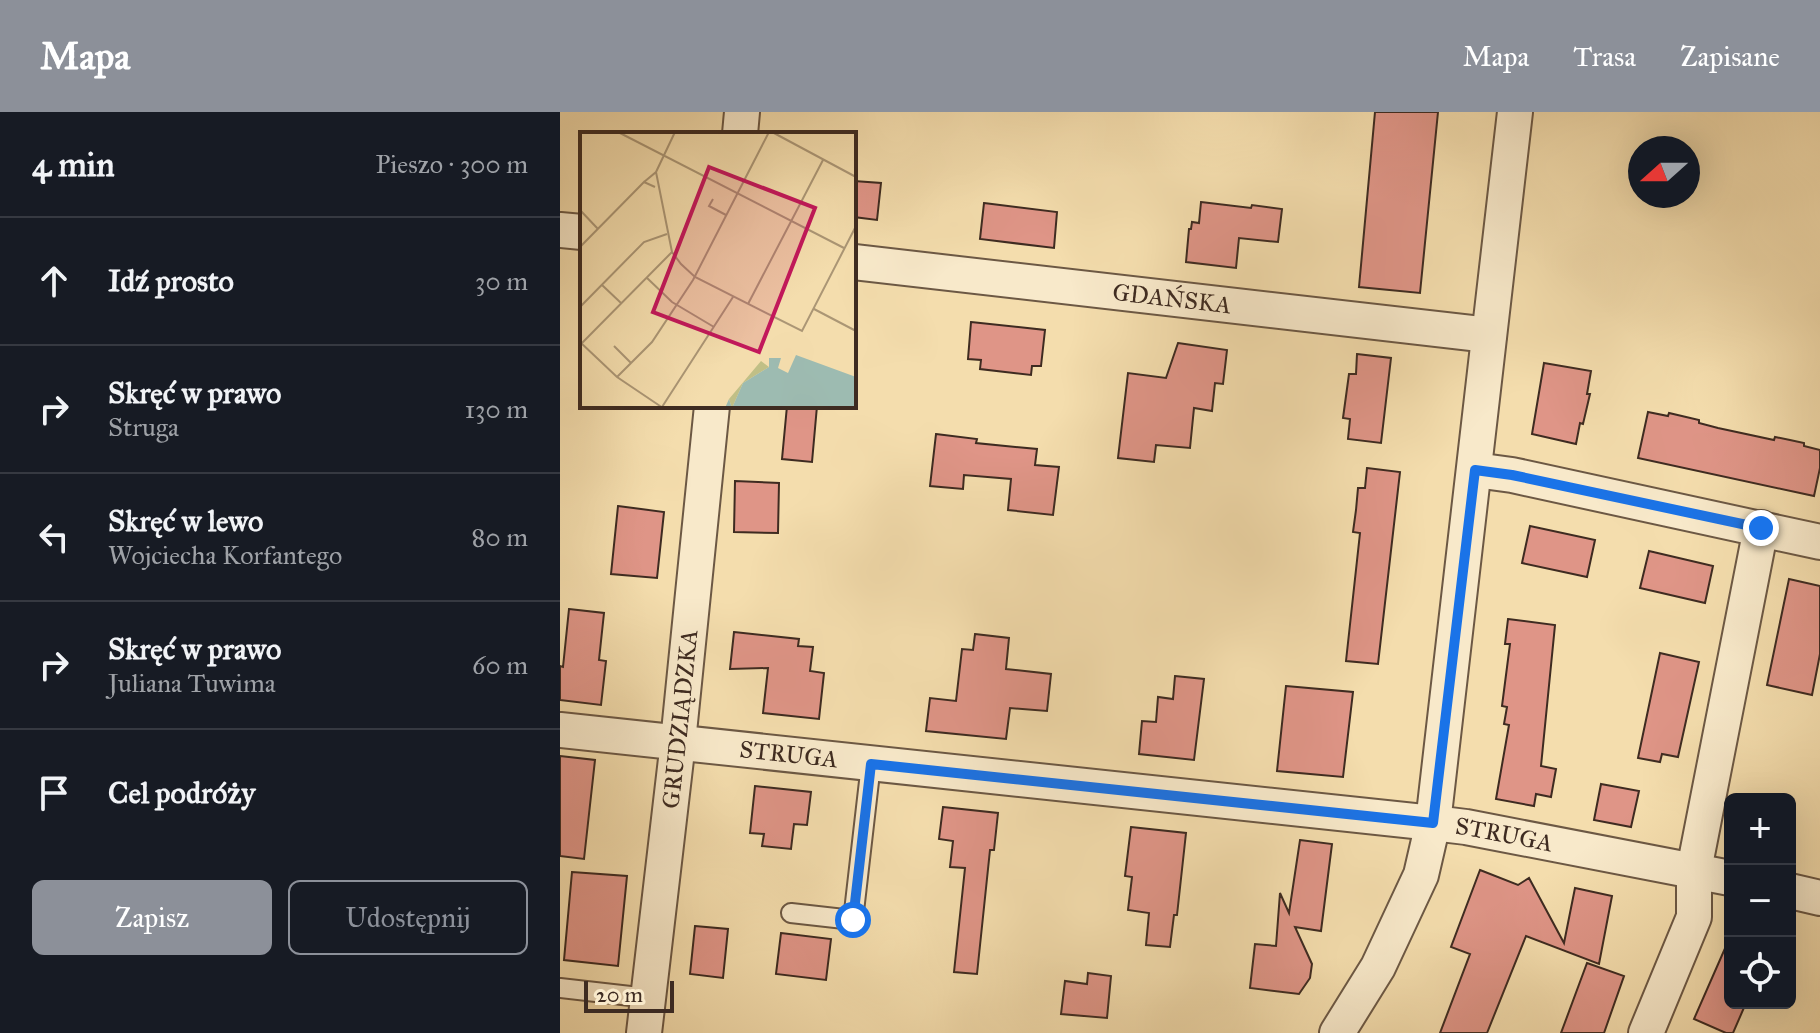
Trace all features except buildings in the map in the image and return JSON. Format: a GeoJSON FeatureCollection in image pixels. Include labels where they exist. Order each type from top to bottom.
{"type":"FeatureCollection","features":[{"type":"Feature","properties":{"kind":"street"},"geometry":{"type":"LineString","coordinates":[[740,132],[742,112]]}},
{"type":"Feature","properties":{"kind":"street"},"geometry":{"type":"LineString","coordinates":[[1337,1033],[1378,967],[1421,875],[1433,823],[1515,112]]}},
{"type":"Feature","properties":{"kind":"street"},"geometry":{"type":"LineString","coordinates":[[560,230],[580,232]]}},
{"type":"Feature","properties":{"kind":"street","name":"GDAŃSKA"},"geometry":{"type":"LineString","coordinates":[[856,262],[1489,335]]}},
{"type":"Feature","properties":{"kind":"street","name":"GRUDZIĄDZKA"},"geometry":{"type":"LineString","coordinates":[[644,1033],[678,742],[712,408]]}},
{"type":"Feature","properties":{"kind":"street"},"geometry":{"type":"LineString","coordinates":[[1475,470],[1512,475],[1820,542]]}},
{"type":"Feature","properties":{"kind":"street"},"geometry":{"type":"LineString","coordinates":[[1646,1033],[1694,917],[1694,870],[1761,528]]}},
{"type":"Feature","properties":{"kind":"street","name":"STRUGA"},"geometry":{"type":"LineString","coordinates":[[560,730],[1466,827],[1724,877]]}},
{"type":"Feature","properties":{"kind":"street"},"geometry":{"type":"LineString","coordinates":[[1796,892],[1820,898]]}},
{"type":"Feature","properties":{"kind":"lane"},"geometry":{"type":"LineString","coordinates":[[791,913],[853,920],[871,764]]}},
{"type":"Feature","properties":{"kind":"lane"},"geometry":{"type":"LineString","coordinates":[[560,988],[648,998]]}},
{"type":"Feature","properties":{"kind":"route"},"geometry":{"type":"LineString","coordinates":[[853,920],[871,764],[1433,823],[1475,470],[1512,475],[1761,528]]}}]}
